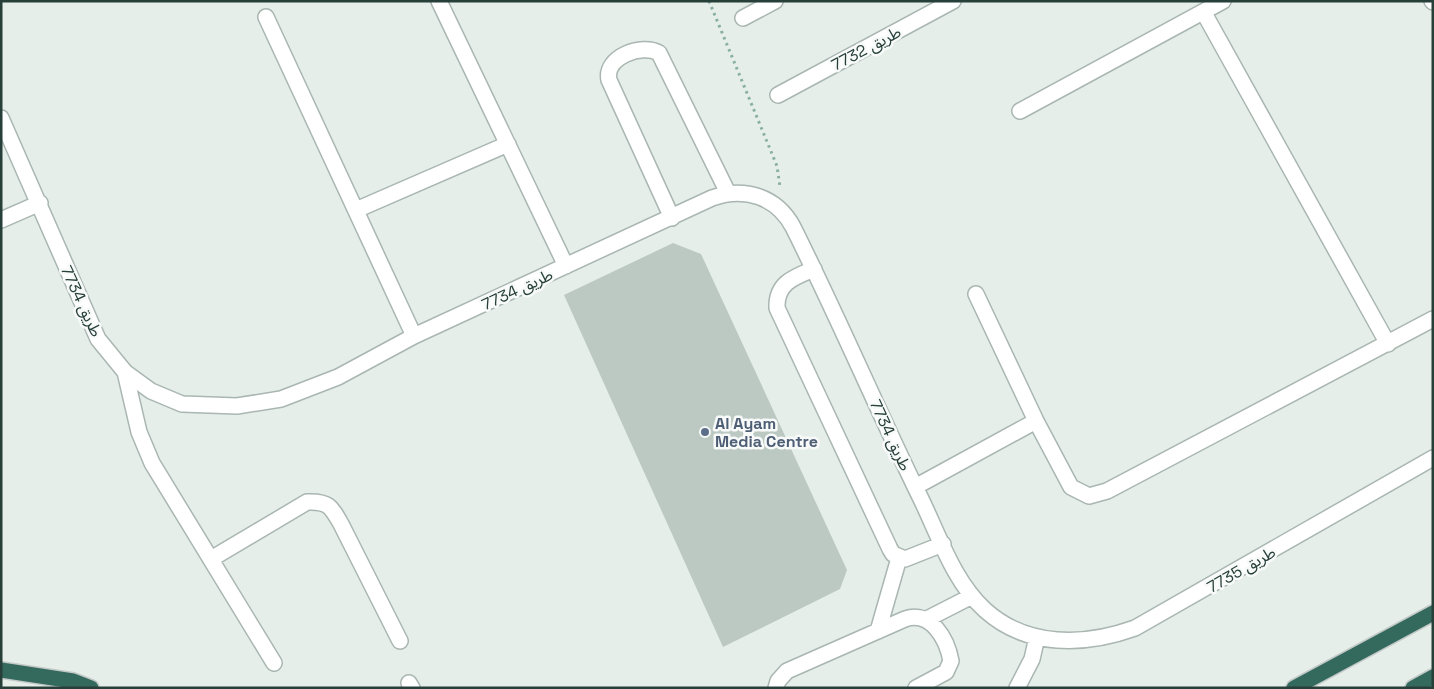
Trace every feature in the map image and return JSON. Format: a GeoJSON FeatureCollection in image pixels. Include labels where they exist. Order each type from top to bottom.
{"type":"FeatureCollection","features":[{"type":"Feature","properties":{"kind":"highway"},"geometry":{"type":"LineString","coordinates":[[1294,688],[1433,613]]}},
{"type":"Feature","properties":{"kind":"highway"},"geometry":{"type":"LineString","coordinates":[[1,670],[72,682],[91,688]]}},
{"type":"Feature","properties":{"kind":"highway"},"geometry":{"type":"LineString","coordinates":[[1413,688],[1433,677]]}},
{"type":"Feature","properties":{"kind":"street"},"geometry":{"type":"LineString","coordinates":[[438,1],[566,266]]}},
{"type":"Feature","properties":{"kind":"street"},"geometry":{"type":"LineString","coordinates":[[744,18],[775,1]]}},
{"type":"Feature","properties":{"kind":"street","name":"طريق 7732"},"geometry":{"type":"LineString","coordinates":[[778,95],[953,1]]}},
{"type":"Feature","properties":{"kind":"street"},"geometry":{"type":"LineString","coordinates":[[1020,111],[1223,1]]}},
{"type":"Feature","properties":{"kind":"street"},"geometry":{"type":"LineString","coordinates":[[1204,13],[1388,344]]}},
{"type":"Feature","properties":{"kind":"street"},"geometry":{"type":"LineString","coordinates":[[266,17],[414,336]]}},
{"type":"Feature","properties":{"kind":"street"},"geometry":{"type":"LineString","coordinates":[[672,218],[609,80],[607,72],[611,65],[627,55],[643,48],[652,49],[659,53],[728,193]]}},
{"type":"Feature","properties":{"kind":"street","name":"طريق 7734"},"geometry":{"type":"LineString","coordinates":[[1,118],[40,203],[98,339],[125,372],[151,391],[182,404],[237,406],[281,399],[338,377],[414,336],[712,198],[728,193],[741,192],[764,198],[783,212],[793,228],[814,269],[915,487],[969,592]]}},
{"type":"Feature","properties":{"kind":"street"},"geometry":{"type":"LineString","coordinates":[[356,210],[508,144]]}},
{"type":"Feature","properties":{"kind":"street"},"geometry":{"type":"LineString","coordinates":[[1,220],[40,203]]}},
{"type":"Feature","properties":{"kind":"street"},"geometry":{"type":"LineString","coordinates":[[814,269],[794,277],[783,285],[777,300],[777,308],[890,549],[899,558],[910,559],[943,544]]}},
{"type":"Feature","properties":{"kind":"street"},"geometry":{"type":"LineString","coordinates":[[976,294],[1036,420],[1071,487],[1089,496],[1116,486],[1433,319]]}},
{"type":"Feature","properties":{"kind":"street"},"geometry":{"type":"LineString","coordinates":[[125,372],[139,432],[145,447],[274,663]]}},
{"type":"Feature","properties":{"kind":"street"},"geometry":{"type":"LineString","coordinates":[[915,487],[1036,420]]}},
{"type":"Feature","properties":{"kind":"street","name":"طريق 7735"},"geometry":{"type":"LineString","coordinates":[[969,592],[997,619],[1023,633],[1037,637],[1077,641],[1103,638],[1135,628],[1433,458]]}},
{"type":"Feature","properties":{"kind":"street"},"geometry":{"type":"LineString","coordinates":[[211,559],[307,502],[321,502],[333,509],[337,516],[400,641]]}},
{"type":"Feature","properties":{"kind":"street"},"geometry":{"type":"LineString","coordinates":[[878,631],[899,558]]}},
{"type":"Feature","properties":{"kind":"street"},"geometry":{"type":"LineString","coordinates":[[927,619],[969,592]]}},
{"type":"Feature","properties":{"kind":"street"},"geometry":{"type":"LineString","coordinates":[[776,688],[778,681],[787,671],[912,616],[927,619],[938,630],[951,661],[946,672],[916,688]]}},
{"type":"Feature","properties":{"kind":"street"},"geometry":{"type":"LineString","coordinates":[[1017,688],[1032,659],[1037,637]]}},
{"type":"Feature","properties":{"kind":"path"},"geometry":{"type":"LineString","coordinates":[[709,1],[777,166],[783,212]]}},
{"type":"Feature","properties":{"kind":"building","name":"Al Ayam Media Centre"},"geometry":{"type":"Polygon","coordinates":[[[673,243],[701,254],[847,570],[840,589],[723,647],[564,295],[673,243]]]}},
{"type":"Feature","properties":{"kind":"place","name":"Al Ayam Media Centre"},"geometry":{"type":"Point","coordinates":[705,432]}}]}
